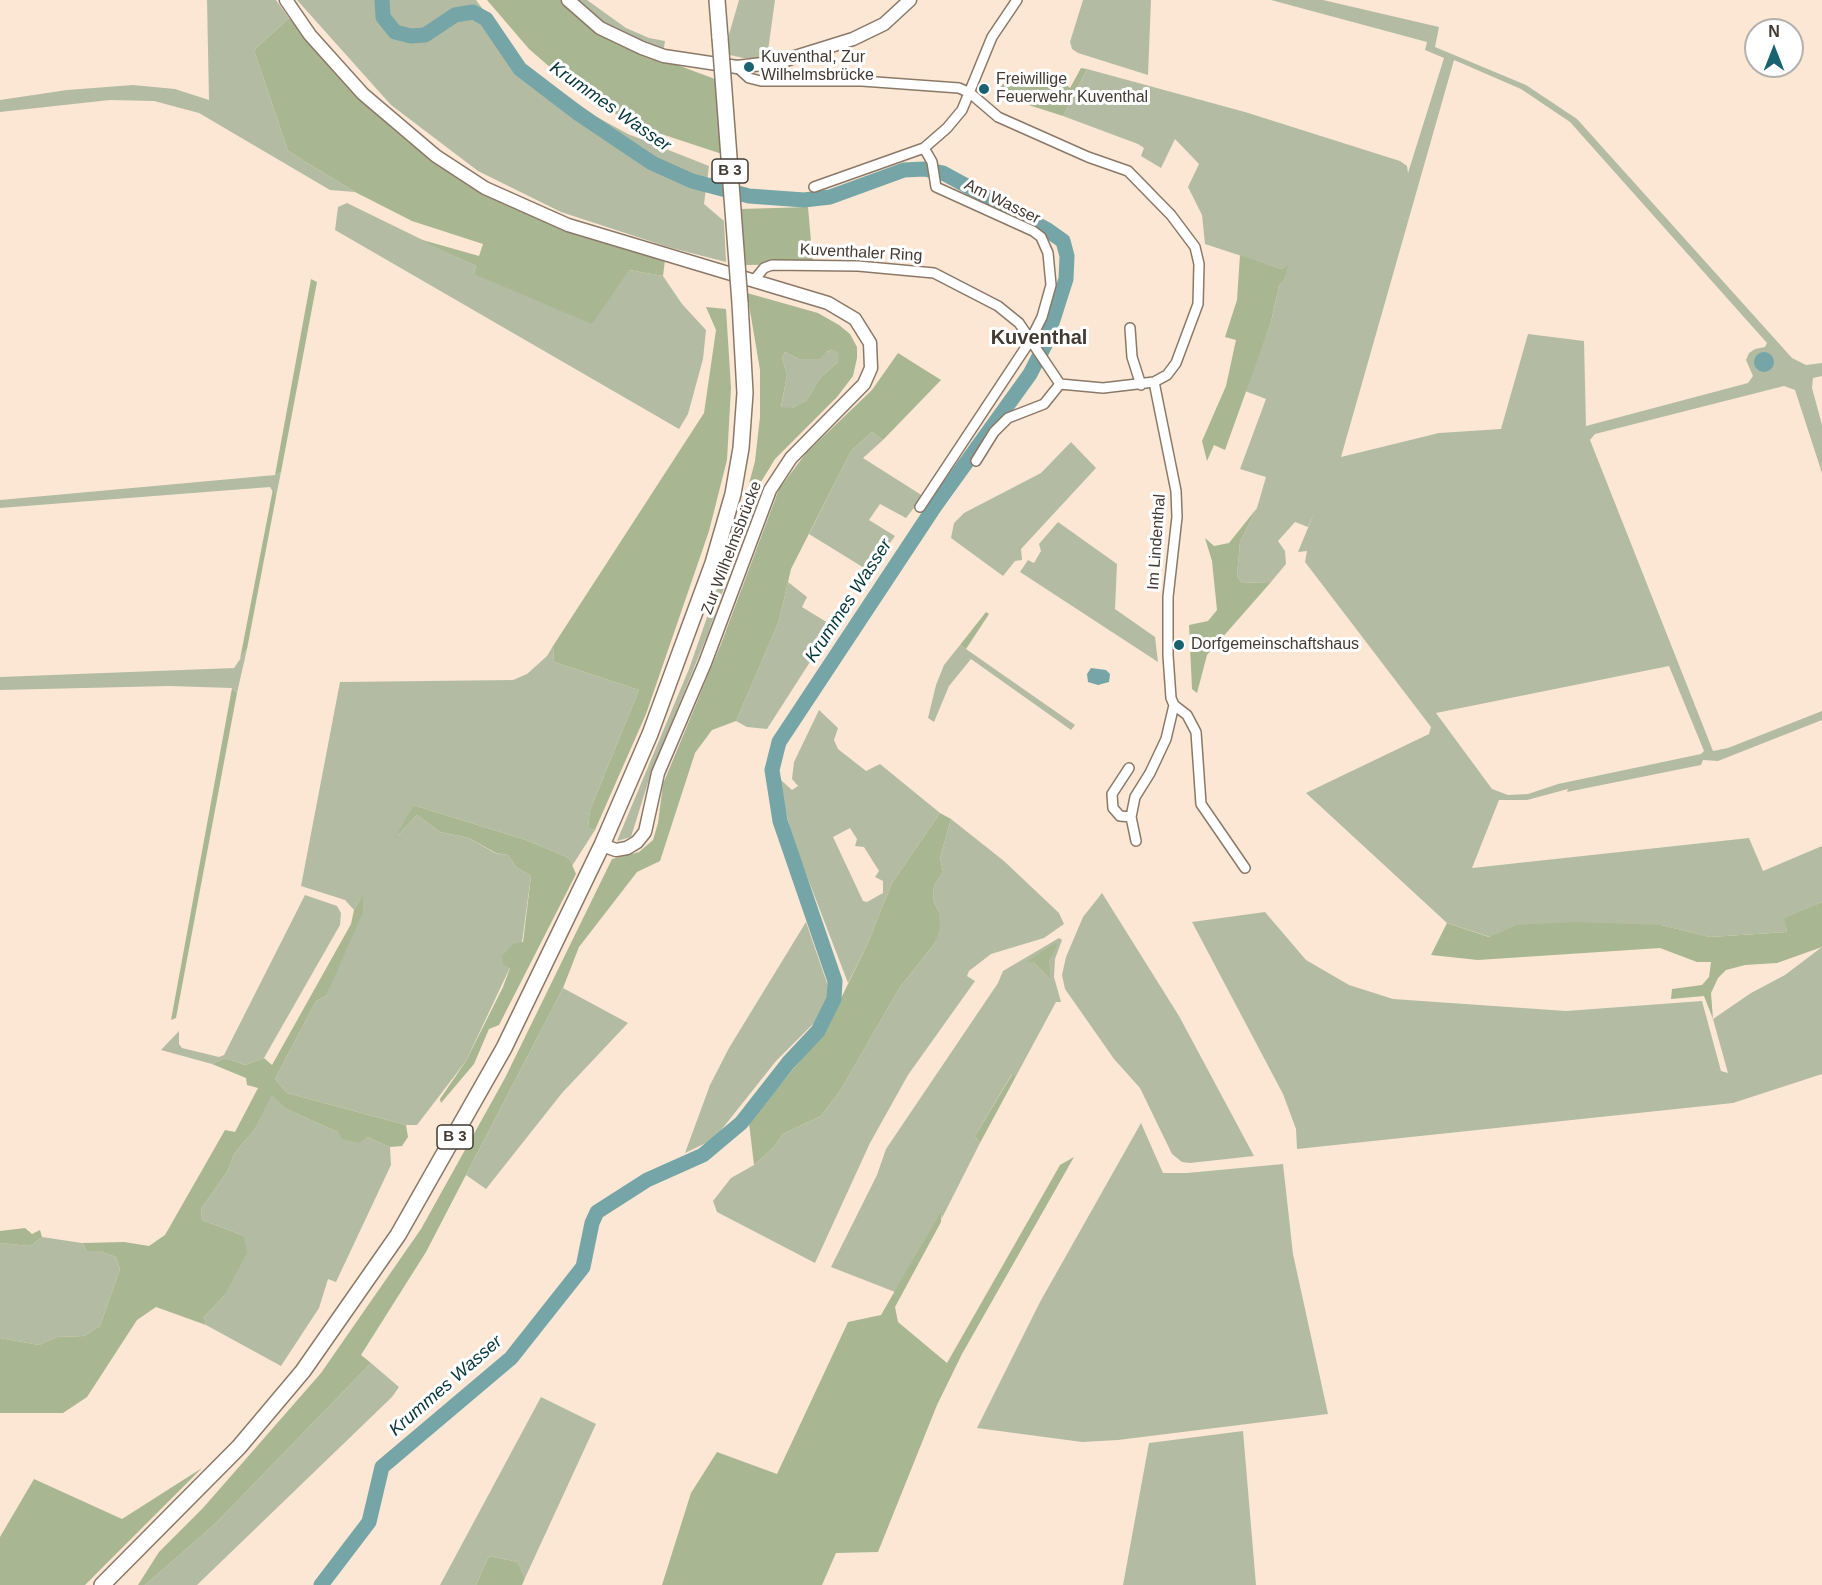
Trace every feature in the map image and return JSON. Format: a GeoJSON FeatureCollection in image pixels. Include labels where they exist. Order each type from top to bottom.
{"type":"FeatureCollection","features":[{"type":"Feature","properties":{"kind":"main road","name":"B 3"},"geometry":{"type":"LineString","coordinates":[[102,1585],[239,1447],[303,1371],[398,1235],[504,1048],[602,845],[650,734],[687,639],[730,506],[744,422],[740,303],[717,0]]}},
{"type":"Feature","properties":{"kind":"street","name":"Zur Wilhelmsbrücke"},"geometry":{"type":"LineString","coordinates":[[286,0],[310,35],[363,94],[412,138],[470,179],[506,199],[559,222],[755,279],[828,303],[847,313],[867,335],[872,351],[871,368],[853,398],[791,458],[770,490],[705,663],[658,773],[645,832],[638,842],[627,848],[616,850],[602,845]]}},
{"type":"Feature","properties":{"kind":"street"},"geometry":{"type":"LineString","coordinates":[[568,0],[600,28],[621,39],[664,56],[737,67],[779,62],[867,33],[898,14],[910,0]]}},
{"type":"Feature","properties":{"kind":"street"},"geometry":{"type":"LineString","coordinates":[[814,187],[924,148],[955,120],[970,93],[992,37],[1017,0]]}},
{"type":"Feature","properties":{"kind":"street"},"geometry":{"type":"LineString","coordinates":[[723,66],[739,275]]}},
{"type":"Feature","properties":{"kind":"street"},"geometry":{"type":"LineString","coordinates":[[737,67],[749,78],[761,81],[959,88],[970,93],[998,117],[1088,157],[1128,171],[1163,206],[1195,247],[1199,264],[1198,304],[1176,363],[1167,375],[1154,382],[1141,385],[1103,388],[1060,384],[1044,404],[1008,418],[994,432],[976,461]]}},
{"type":"Feature","properties":{"kind":"street","name":"Am Wasser"},"geometry":{"type":"LineString","coordinates":[[920,507],[1030,340],[1042,317],[1051,285],[1045,244],[1033,231],[936,187],[932,162],[924,148]]}},
{"type":"Feature","properties":{"kind":"street","name":"Kuventhaler Ring"},"geometry":{"type":"LineString","coordinates":[[755,279],[764,268],[772,265],[923,270],[944,277],[998,306],[1019,323],[1036,352],[1060,384]]}},
{"type":"Feature","properties":{"kind":"street"},"geometry":{"type":"LineString","coordinates":[[1130,328],[1132,357],[1141,385]]}},
{"type":"Feature","properties":{"kind":"street","name":"Im Lindenthal"},"geometry":{"type":"LineString","coordinates":[[1154,382],[1176,491],[1177,517],[1168,609],[1168,655],[1171,698],[1174,705]]}},
{"type":"Feature","properties":{"kind":"street"},"geometry":{"type":"LineString","coordinates":[[1136,840],[1131,817],[1135,797],[1150,773],[1166,739],[1174,705],[1187,715],[1196,732],[1201,804],[1245,868]]}},
{"type":"Feature","properties":{"kind":"street"},"geometry":{"type":"LineString","coordinates":[[1129,768],[1112,794],[1113,808],[1120,816],[1131,817]]}},
{"type":"Feature","properties":{"kind":"green space"},"geometry":{"type":"Polygon","coordinates":[[[207,0],[276,0],[289,18],[254,50],[288,151],[355,192],[330,190],[199,113],[154,101],[110,100],[0,112],[0,100],[67,90],[133,85],[175,89],[209,100],[207,0]]]}},
{"type":"Feature","properties":{"kind":"green space"},"geometry":{"type":"Polygon","coordinates":[[[297,0],[476,0],[525,66],[597,117],[628,134],[709,166],[704,204],[724,221],[726,262],[668,247],[561,212],[478,171],[391,105],[297,0]]]}},
{"type":"Feature","properties":{"kind":"green space"},"geometry":{"type":"Polygon","coordinates":[[[487,0],[561,0],[579,18],[613,41],[715,79],[722,154],[637,126],[581,94],[529,49],[487,0]]]}},
{"type":"Feature","properties":{"kind":"green space"},"geometry":{"type":"Polygon","coordinates":[[[561,0],[587,0],[626,28],[649,38],[665,41],[662,60],[613,41],[579,18],[561,0]]]}},
{"type":"Feature","properties":{"kind":"green space"},"geometry":{"type":"Polygon","coordinates":[[[739,0],[775,0],[767,58],[743,58],[730,55],[728,38],[739,0]]]}},
{"type":"Feature","properties":{"kind":"green space"},"geometry":{"type":"Polygon","coordinates":[[[1083,0],[1151,0],[1148,75],[1078,53],[1072,49],[1070,42],[1083,0]]]}},
{"type":"Feature","properties":{"kind":"green space"},"geometry":{"type":"Polygon","coordinates":[[[1271,0],[1323,0],[1439,27],[1435,47],[1526,85],[1577,119],[1792,358],[1806,365],[1822,363],[1822,376],[1813,378],[1812,388],[1822,425],[1822,473],[1795,390],[1784,386],[1595,434],[1590,440],[1713,751],[1728,748],[1822,711],[1822,720],[1718,761],[1703,760],[1701,765],[1567,792],[1568,789],[1527,800],[1499,800],[1472,868],[1749,838],[1763,871],[1822,846],[1822,902],[1785,918],[1787,932],[1710,937],[1661,925],[1515,925],[1490,937],[1447,923],[1306,793],[1429,734],[1431,727],[1305,562],[1307,551],[1298,552],[1315,511],[1308,527],[1295,522],[1278,541],[1285,551],[1286,564],[1271,582],[1242,583],[1237,576],[1240,542],[1257,508],[1266,477],[1240,469],[1266,399],[1245,391],[1271,322],[1279,286],[1285,279],[1287,266],[1281,269],[1205,244],[1202,215],[1188,187],[1199,164],[1175,139],[1161,168],[1141,156],[1144,148],[1138,144],[1063,116],[1087,69],[1245,112],[1400,161],[1407,166],[1408,173],[1444,58],[1425,50],[1427,42],[1271,0]],[[1454,60],[1341,457],[1439,433],[1501,429],[1528,334],[1584,341],[1586,426],[1748,383],[1753,376],[1746,360],[1749,353],[1765,347],[1767,343],[1570,122],[1521,89],[1454,60]],[[1669,666],[1436,713],[1492,789],[1508,795],[1528,794],[1558,784],[1701,754],[1704,751],[1669,666]]]}},
{"type":"Feature","properties":{"kind":"green space"},"geometry":{"type":"Polygon","coordinates":[[[289,18],[329,65],[377,115],[407,141],[458,179],[504,204],[562,228],[665,260],[663,276],[629,270],[592,324],[474,274],[476,266],[419,239],[479,256],[483,244],[412,221],[355,192],[288,151],[254,50],[289,18]]]}},
{"type":"Feature","properties":{"kind":"green space"},"geometry":{"type":"Polygon","coordinates":[[[1081,68],[1087,69],[1063,116],[994,94],[997,86],[1050,71],[1070,88],[1081,68]]]}},
{"type":"Feature","properties":{"kind":"green space"},"geometry":{"type":"Polygon","coordinates":[[[347,203],[476,266],[474,274],[629,270],[663,276],[682,304],[706,330],[703,359],[688,414],[679,429],[335,230],[338,207],[347,203]]]}},
{"type":"Feature","properties":{"kind":"green space"},"geometry":{"type":"Polygon","coordinates":[[[808,207],[813,264],[745,265],[741,209],[808,207]]]}},
{"type":"Feature","properties":{"kind":"green space"},"geometry":{"type":"Polygon","coordinates":[[[1240,255],[1281,269],[1288,265],[1285,279],[1279,286],[1271,322],[1225,450],[1214,445],[1207,461],[1202,441],[1226,386],[1236,340],[1225,337],[1237,300],[1240,255]]]}},
{"type":"Feature","properties":{"kind":"green space"},"geometry":{"type":"Polygon","coordinates":[[[311,279],[317,282],[281,472],[275,475],[311,279]]]}},
{"type":"Feature","properties":{"kind":"green space"},"geometry":{"type":"Polygon","coordinates":[[[747,293],[818,313],[850,334],[857,347],[853,376],[837,397],[775,459],[761,482],[740,542],[735,537],[755,461],[760,417],[760,370],[747,293]],[[832,350],[826,352],[820,359],[799,359],[785,352],[782,358],[787,375],[781,407],[792,408],[807,400],[820,378],[838,362],[839,352],[832,350]]]}},
{"type":"Feature","properties":{"kind":"green space"},"geometry":{"type":"Polygon","coordinates":[[[706,307],[726,309],[731,388],[727,460],[709,531],[646,714],[595,830],[588,828],[590,810],[639,690],[554,662],[553,646],[704,413],[716,330],[706,307]]]}},
{"type":"Feature","properties":{"kind":"green space"},"geometry":{"type":"Polygon","coordinates":[[[832,350],[839,351],[841,357],[820,378],[807,400],[792,408],[781,408],[787,375],[782,358],[785,352],[799,359],[832,350]]]}},
{"type":"Feature","properties":{"kind":"green space"},"geometry":{"type":"Polygon","coordinates":[[[898,353],[941,380],[883,440],[872,432],[851,451],[791,569],[779,621],[736,721],[712,730],[695,753],[660,861],[637,872],[579,947],[563,988],[426,1252],[361,1355],[371,1363],[215,1524],[145,1585],[138,1585],[159,1552],[203,1508],[321,1373],[421,1229],[505,1078],[612,859],[639,852],[653,840],[658,823],[663,784],[721,644],[779,489],[806,453],[872,390],[898,353]]]}},
{"type":"Feature","properties":{"kind":"green space"},"geometry":{"type":"Polygon","coordinates":[[[872,432],[883,440],[863,458],[923,496],[906,518],[880,504],[869,520],[895,536],[869,571],[809,534],[851,451],[872,432]]]}},
{"type":"Feature","properties":{"kind":"green space"},"geometry":{"type":"Polygon","coordinates":[[[1071,442],[1096,468],[1021,549],[1022,560],[1015,561],[1003,576],[951,538],[954,523],[964,513],[1041,473],[1071,442]]]}},
{"type":"Feature","properties":{"kind":"green space"},"geometry":{"type":"Polygon","coordinates":[[[281,472],[276,497],[270,487],[0,508],[0,500],[275,475],[281,472]]]}},
{"type":"Feature","properties":{"kind":"green space"},"geometry":{"type":"Polygon","coordinates":[[[273,489],[276,497],[247,649],[240,659],[273,489]]]}},
{"type":"Feature","properties":{"kind":"green space"},"geometry":{"type":"Polygon","coordinates":[[[1257,508],[1240,542],[1237,576],[1242,583],[1271,582],[1207,655],[1197,693],[1192,689],[1189,625],[1208,621],[1217,610],[1212,561],[1205,538],[1214,546],[1229,543],[1257,508]]]}},
{"type":"Feature","properties":{"kind":"green space"},"geometry":{"type":"Polygon","coordinates":[[[1058,522],[1117,564],[1115,609],[1155,637],[1158,662],[1020,572],[1028,560],[1034,563],[1041,551],[1039,544],[1058,522]]]}},
{"type":"Feature","properties":{"kind":"green space"},"geometry":{"type":"Polygon","coordinates":[[[735,537],[740,542],[707,636],[651,773],[631,837],[617,841],[689,669],[735,537]]]}},
{"type":"Feature","properties":{"kind":"green space"},"geometry":{"type":"Polygon","coordinates":[[[788,582],[807,597],[802,607],[833,626],[767,729],[747,727],[736,721],[779,621],[788,582]]]}},
{"type":"Feature","properties":{"kind":"green space"},"geometry":{"type":"Polygon","coordinates":[[[986,612],[989,614],[966,649],[960,645],[986,612]]]}},
{"type":"Feature","properties":{"kind":"green space"},"geometry":{"type":"Polygon","coordinates":[[[960,645],[1075,725],[1071,730],[971,659],[949,686],[934,722],[928,718],[936,685],[944,665],[960,645]]]}},
{"type":"Feature","properties":{"kind":"green space"},"geometry":{"type":"Polygon","coordinates":[[[553,646],[554,662],[639,690],[590,810],[588,828],[595,830],[572,866],[569,858],[526,840],[413,805],[397,836],[417,815],[440,832],[469,838],[495,853],[508,855],[516,867],[531,876],[522,942],[466,1061],[417,1125],[406,1125],[287,1093],[275,1079],[316,1001],[326,996],[362,897],[354,910],[345,900],[301,886],[340,682],[513,680],[527,674],[547,656],[553,646]]]}},
{"type":"Feature","properties":{"kind":"green space"},"geometry":{"type":"Polygon","coordinates":[[[247,649],[237,693],[232,688],[169,686],[0,690],[0,677],[234,668],[247,649]]]}},
{"type":"Feature","properties":{"kind":"green space"},"geometry":{"type":"Polygon","coordinates":[[[232,688],[237,693],[176,1018],[171,1020],[232,688]]]}},
{"type":"Feature","properties":{"kind":"green space"},"geometry":{"type":"Polygon","coordinates":[[[819,710],[838,728],[834,740],[838,749],[866,771],[880,764],[940,813],[892,883],[867,945],[848,983],[793,840],[780,790],[781,780],[792,790],[798,786],[792,779],[794,762],[819,710]],[[850,828],[833,837],[863,901],[867,902],[883,893],[883,881],[875,877],[879,871],[864,847],[855,846],[857,839],[850,828]]]}},
{"type":"Feature","properties":{"kind":"green space"},"geometry":{"type":"Polygon","coordinates":[[[413,805],[526,840],[569,858],[576,874],[499,1025],[489,1029],[474,1064],[441,1103],[440,1099],[466,1061],[503,987],[510,968],[503,964],[502,956],[513,944],[523,942],[531,876],[516,867],[508,855],[496,853],[469,838],[440,832],[417,815],[395,838],[413,805]]]}},
{"type":"Feature","properties":{"kind":"green space"},"geometry":{"type":"Polygon","coordinates":[[[940,813],[951,819],[940,858],[943,872],[934,886],[933,900],[939,912],[940,928],[935,943],[900,987],[840,1091],[821,1116],[783,1134],[773,1148],[754,1165],[749,1123],[826,1029],[867,945],[892,883],[940,813]]]}},
{"type":"Feature","properties":{"kind":"green space"},"geometry":{"type":"Polygon","coordinates":[[[951,819],[1004,861],[1059,913],[1064,924],[1044,938],[991,954],[969,971],[967,976],[975,981],[908,1075],[870,1143],[815,1263],[717,1212],[713,1201],[731,1178],[754,1165],[773,1148],[783,1134],[821,1116],[840,1091],[900,987],[935,943],[939,912],[933,900],[934,886],[943,872],[940,858],[951,819]]]}},
{"type":"Feature","properties":{"kind":"green space"},"geometry":{"type":"Polygon","coordinates":[[[1102,893],[1179,1016],[1254,1156],[1190,1163],[1182,1162],[1172,1154],[1140,1088],[1114,1059],[1065,989],[1062,975],[1066,957],[1083,917],[1102,893]]]}},
{"type":"Feature","properties":{"kind":"green space"},"geometry":{"type":"Polygon","coordinates":[[[305,895],[337,906],[341,913],[340,925],[264,1058],[245,1065],[225,1058],[212,1064],[161,1050],[179,1031],[179,1044],[182,1048],[219,1057],[224,1055],[305,895]]]}},
{"type":"Feature","properties":{"kind":"green space"},"geometry":{"type":"Polygon","coordinates":[[[363,895],[363,912],[326,996],[316,1001],[275,1079],[287,1093],[406,1125],[408,1137],[402,1146],[390,1147],[367,1137],[359,1143],[342,1139],[338,1132],[286,1109],[272,1095],[255,1129],[234,1154],[227,1172],[201,1209],[202,1220],[244,1236],[247,1253],[224,1296],[204,1317],[206,1325],[156,1307],[137,1320],[87,1397],[63,1413],[0,1413],[0,1338],[39,1345],[57,1337],[84,1336],[100,1326],[120,1269],[116,1257],[100,1251],[87,1251],[82,1243],[124,1242],[149,1246],[165,1235],[225,1130],[235,1132],[258,1088],[247,1085],[246,1078],[212,1064],[225,1058],[245,1065],[264,1058],[272,1065],[351,924],[354,910],[363,895]]]}},
{"type":"Feature","properties":{"kind":"green space"},"geometry":{"type":"Polygon","coordinates":[[[1822,902],[1822,947],[1777,963],[1745,965],[1726,970],[1718,978],[1711,993],[1713,1019],[1704,996],[1671,999],[1672,989],[1702,985],[1709,977],[1711,962],[1697,962],[1660,948],[1478,960],[1431,955],[1447,923],[1489,937],[1515,925],[1574,922],[1661,925],[1710,937],[1787,932],[1784,918],[1822,902]]]}},
{"type":"Feature","properties":{"kind":"green space"},"geometry":{"type":"Polygon","coordinates":[[[1265,912],[1306,960],[1349,985],[1393,999],[1566,1011],[1702,1001],[1721,1071],[1728,1073],[1713,1019],[1751,993],[1785,975],[1822,947],[1822,1074],[1733,1103],[1297,1149],[1296,1129],[1283,1094],[1192,922],[1265,912]]]}},
{"type":"Feature","properties":{"kind":"green space"},"geometry":{"type":"Polygon","coordinates":[[[806,922],[827,983],[829,998],[814,1023],[776,1061],[718,1134],[708,1142],[685,1153],[710,1085],[729,1048],[806,922]]]}},
{"type":"Feature","properties":{"kind":"green space"},"geometry":{"type":"Polygon","coordinates":[[[1059,938],[1062,940],[1055,959],[1054,977],[1061,1002],[1056,1002],[1015,1078],[1012,1074],[975,1136],[980,1143],[942,1218],[941,1211],[895,1292],[831,1267],[877,1175],[886,1149],[998,983],[1003,971],[1059,938]],[[1056,945],[1033,962],[1049,978],[1049,962],[1056,945]]]}},
{"type":"Feature","properties":{"kind":"green space"},"geometry":{"type":"Polygon","coordinates":[[[1055,943],[1057,945],[1049,962],[1050,979],[1033,962],[1027,962],[1055,943]]]}},
{"type":"Feature","properties":{"kind":"green space"},"geometry":{"type":"Polygon","coordinates":[[[563,988],[628,1023],[562,1093],[486,1189],[466,1175],[563,988]]]}},
{"type":"Feature","properties":{"kind":"green space"},"geometry":{"type":"Polygon","coordinates":[[[1013,1073],[1015,1078],[980,1143],[975,1136],[1013,1073]]]}},
{"type":"Feature","properties":{"kind":"green space"},"geometry":{"type":"Polygon","coordinates":[[[272,1094],[286,1109],[338,1132],[367,1137],[390,1147],[391,1165],[336,1282],[328,1279],[319,1308],[281,1366],[206,1325],[204,1317],[224,1296],[244,1236],[202,1220],[201,1209],[227,1172],[234,1154],[255,1129],[272,1094]]]}},
{"type":"Feature","properties":{"kind":"green space"},"geometry":{"type":"Polygon","coordinates":[[[1141,1123],[1163,1173],[1283,1164],[1293,1254],[1328,1414],[1118,1440],[1082,1442],[977,1428],[1040,1302],[1141,1123]]]}},
{"type":"Feature","properties":{"kind":"green space"},"geometry":{"type":"Polygon","coordinates":[[[1074,1157],[962,1354],[937,1405],[878,1552],[836,1553],[822,1585],[662,1585],[691,1493],[717,1452],[777,1474],[848,1322],[881,1315],[942,1209],[941,1222],[895,1307],[898,1322],[947,1363],[1060,1165],[1074,1157]]]}},
{"type":"Feature","properties":{"kind":"green space"},"geometry":{"type":"Polygon","coordinates":[[[25,1228],[32,1234],[40,1230],[42,1237],[30,1246],[0,1243],[0,1231],[25,1228]]]}},
{"type":"Feature","properties":{"kind":"green space"},"geometry":{"type":"Polygon","coordinates":[[[42,1237],[82,1243],[87,1251],[100,1251],[116,1257],[120,1269],[100,1326],[84,1336],[57,1337],[39,1345],[0,1338],[0,1243],[30,1246],[42,1237]]]}},
{"type":"Feature","properties":{"kind":"green space"},"geometry":{"type":"Polygon","coordinates":[[[371,1363],[399,1387],[392,1397],[197,1585],[145,1585],[215,1524],[371,1363]]]}},
{"type":"Feature","properties":{"kind":"green space"},"geometry":{"type":"Polygon","coordinates":[[[541,1397],[596,1424],[525,1578],[518,1562],[489,1556],[476,1585],[440,1585],[541,1397]]]}},
{"type":"Feature","properties":{"kind":"green space"},"geometry":{"type":"Polygon","coordinates":[[[1243,1431],[1256,1585],[1123,1585],[1149,1443],[1243,1431]]]}},
{"type":"Feature","properties":{"kind":"green space"},"geometry":{"type":"Polygon","coordinates":[[[202,1468],[85,1585],[0,1585],[0,1537],[34,1479],[122,1519],[202,1468]]]}},
{"type":"Feature","properties":{"kind":"green space"},"geometry":{"type":"Polygon","coordinates":[[[489,1556],[518,1562],[525,1578],[522,1585],[476,1585],[489,1556]]]}},
{"type":"Feature","properties":{"kind":"water"},"geometry":{"type":"Polygon","coordinates":[[[1764,352],[1771,355],[1774,362],[1771,369],[1764,372],[1757,369],[1754,362],[1757,355],[1764,352]]]}},
{"type":"Feature","properties":{"kind":"water"},"geometry":{"type":"Polygon","coordinates":[[[1091,668],[1106,670],[1110,674],[1109,682],[1098,685],[1088,682],[1087,674],[1091,668]]]}},
{"type":"Feature","properties":{"kind":"waterway","name":"Krummes Wasser"},"geometry":{"type":"LineString","coordinates":[[321,1585],[369,1522],[382,1467],[511,1358],[583,1267],[592,1223],[597,1212],[647,1180],[703,1155],[741,1123],[788,1063],[818,1031],[834,999],[835,981],[780,821],[772,770],[779,742],[935,506],[1030,374],[1045,345],[1066,279],[1067,256],[1063,241],[1046,229],[943,173],[924,169],[904,170],[830,197],[804,200],[749,196],[692,181],[652,163],[579,114],[520,69],[486,19],[473,12],[455,15],[425,35],[411,36],[395,32],[383,17],[382,0]]}},
{"type":"Feature","properties":{"kind":"place","name":"Kuventhal, Zur Wilhelmsbrücke"},"geometry":{"type":"Point","coordinates":[749,67]}},
{"type":"Feature","properties":{"kind":"place","name":"Freiwillige Feuerwehr Kuventhal"},"geometry":{"type":"Point","coordinates":[984,89]}},
{"type":"Feature","properties":{"kind":"place","name":"Dorfgemeinschaftshaus"},"geometry":{"type":"Point","coordinates":[1179,645]}},
{"type":"Feature","properties":{"kind":"district","name":"Kuventhal"},"geometry":{"type":"Point","coordinates":[1039,338]}}]}
